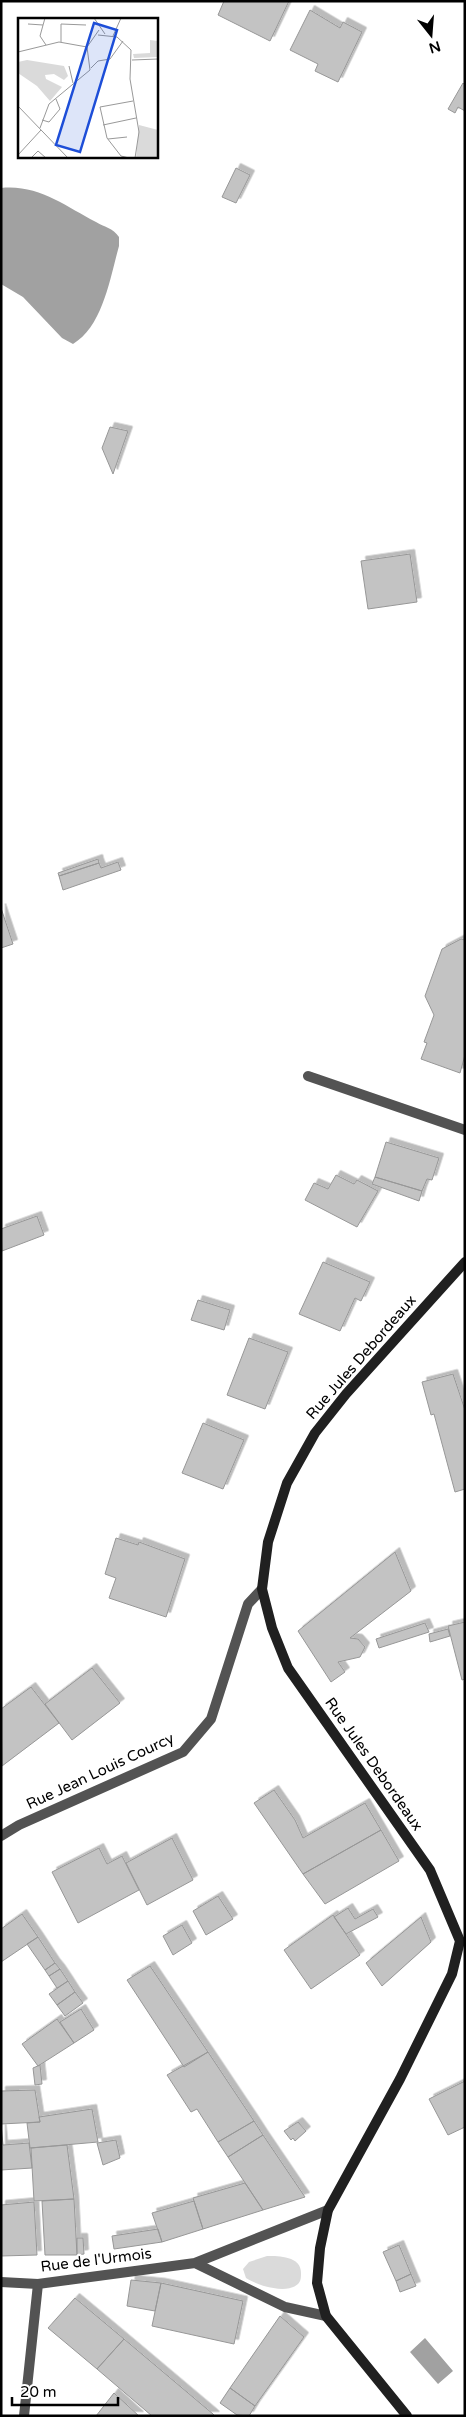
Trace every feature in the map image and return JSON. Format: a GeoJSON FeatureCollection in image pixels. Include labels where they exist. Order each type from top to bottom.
{"type":"FeatureCollection","features":[{"type":"Feature","properties":{"kind":"street"},"geometry":{"type":"LineString","coordinates":[[308,1076],[465,1130]]}},
{"type":"Feature","properties":{"kind":"street","name":"Rue Jules Debordeaux"},"geometry":{"type":"LineString","coordinates":[[326,2316],[317,2283],[320,2248],[328,2210],[400,2079],[452,1974],[462,1940],[430,1870],[288,1668],[272,1628],[262,1589],[268,1542],[284,1492],[315,1433],[346,1394],[465,1262]]}},
{"type":"Feature","properties":{"kind":"street","name":"Rue Jean Louis Courcy"},"geometry":{"type":"LineString","coordinates":[[1,1836],[19,1825],[183,1752],[211,1719],[248,1604],[262,1589]]}},
{"type":"Feature","properties":{"kind":"street","name":"Rue de l'Urmois"},"geometry":{"type":"LineString","coordinates":[[1,2282],[38,2284],[195,2263],[328,2210]]}},
{"type":"Feature","properties":{"kind":"street"},"geometry":{"type":"LineString","coordinates":[[195,2263],[285,2307],[326,2316],[407,2416]]}},
{"type":"Feature","properties":{"kind":"street"},"geometry":{"type":"LineString","coordinates":[[24,2416],[38,2284]]}},
{"type":"Feature","properties":{"kind":"shaded area"},"geometry":{"type":"Polygon","coordinates":[[[1,188],[27,189],[39,193],[62,203],[111,230],[119,237],[119,246],[112,272],[98,314],[92,326],[73,344],[62,338],[23,297],[1,284],[1,188]]]}},
{"type":"Feature","properties":{"kind":"shaded area"},"geometry":{"type":"Polygon","coordinates":[[[267,2256],[288,2258],[297,2263],[301,2273],[298,2284],[286,2289],[279,2289],[264,2286],[246,2278],[243,2269],[249,2262],[267,2256]]]}},
{"type":"Feature","properties":{"kind":"shaded area"},"geometry":{"type":"Polygon","coordinates":[[[425,2338],[453,2371],[438,2384],[410,2352],[425,2338]]]}},
{"type":"Feature","properties":{"kind":"building"},"geometry":{"type":"Polygon","coordinates":[[[224,1],[289,1],[270,41],[218,15],[224,1]]]}},
{"type":"Feature","properties":{"kind":"building"},"geometry":{"type":"Polygon","coordinates":[[[310,10],[340,28],[343,22],[362,32],[338,82],[315,71],[318,64],[290,50],[310,10]]]}},
{"type":"Feature","properties":{"kind":"building"},"geometry":{"type":"Polygon","coordinates":[[[463,83],[465,85],[465,111],[458,107],[455,113],[448,109],[463,83]]]}},
{"type":"Feature","properties":{"kind":"building"},"geometry":{"type":"Polygon","coordinates":[[[236,168],[250,175],[236,203],[222,197],[236,168]]]}},
{"type":"Feature","properties":{"kind":"building"},"geometry":{"type":"Polygon","coordinates":[[[110,427],[128,431],[113,474],[102,448],[110,427]]]}},
{"type":"Feature","properties":{"kind":"building"},"geometry":{"type":"Polygon","coordinates":[[[410,554],[417,602],[368,609],[361,561],[410,554]]]}},
{"type":"Feature","properties":{"kind":"building"},"geometry":{"type":"Polygon","coordinates":[[[98,859],[99,863],[59,876],[58,873],[98,859]]]}},
{"type":"Feature","properties":{"kind":"building"},"geometry":{"type":"Polygon","coordinates":[[[118,862],[121,870],[63,890],[59,876],[99,863],[101,868],[118,862]]]}},
{"type":"Feature","properties":{"kind":"building"},"geometry":{"type":"Polygon","coordinates":[[[1,908],[13,944],[1,948],[1,908]]]}},
{"type":"Feature","properties":{"kind":"building"},"geometry":{"type":"Polygon","coordinates":[[[461,939],[465,940],[465,1055],[460,1073],[421,1059],[427,1043],[424,1042],[434,1015],[425,996],[442,949],[461,939]]]}},
{"type":"Feature","properties":{"kind":"building"},"geometry":{"type":"Polygon","coordinates":[[[386,1142],[439,1158],[432,1180],[427,1179],[422,1191],[375,1177],[386,1142]]]}},
{"type":"Feature","properties":{"kind":"building"},"geometry":{"type":"Polygon","coordinates":[[[336,1175],[354,1184],[357,1180],[378,1191],[357,1227],[305,1200],[314,1183],[328,1189],[336,1175]]]}},
{"type":"Feature","properties":{"kind":"building"},"geometry":{"type":"Polygon","coordinates":[[[375,1177],[422,1191],[419,1201],[372,1184],[375,1177]]]}},
{"type":"Feature","properties":{"kind":"building"},"geometry":{"type":"Polygon","coordinates":[[[37,1216],[44,1235],[2,1251],[1,1229],[37,1216]]]}},
{"type":"Feature","properties":{"kind":"building"},"geometry":{"type":"Polygon","coordinates":[[[323,1262],[370,1282],[361,1301],[355,1298],[340,1331],[299,1314],[323,1262]]]}},
{"type":"Feature","properties":{"kind":"building"},"geometry":{"type":"Polygon","coordinates":[[[198,1300],[230,1310],[224,1330],[191,1320],[198,1300]]]}},
{"type":"Feature","properties":{"kind":"building"},"geometry":{"type":"Polygon","coordinates":[[[249,1338],[288,1352],[265,1409],[227,1395],[249,1338]]]}},
{"type":"Feature","properties":{"kind":"building"},"geometry":{"type":"Polygon","coordinates":[[[453,1374],[465,1410],[465,1489],[455,1492],[434,1414],[431,1415],[422,1382],[453,1374]]]}},
{"type":"Feature","properties":{"kind":"building"},"geometry":{"type":"Polygon","coordinates":[[[203,1423],[244,1440],[223,1489],[182,1473],[203,1423]]]}},
{"type":"Feature","properties":{"kind":"building"},"geometry":{"type":"Polygon","coordinates":[[[116,1538],[138,1545],[139,1542],[185,1559],[166,1617],[109,1598],[116,1578],[105,1574],[116,1538]]]}},
{"type":"Feature","properties":{"kind":"building"},"geometry":{"type":"Polygon","coordinates":[[[395,1552],[411,1591],[350,1638],[358,1639],[365,1647],[360,1657],[338,1662],[345,1672],[331,1682],[298,1631],[395,1552]]]}},
{"type":"Feature","properties":{"kind":"building"},"geometry":{"type":"Polygon","coordinates":[[[465,1622],[465,1679],[462,1680],[448,1626],[465,1622]]]}},
{"type":"Feature","properties":{"kind":"building"},"geometry":{"type":"Polygon","coordinates":[[[425,1623],[429,1632],[379,1648],[376,1639],[425,1623]]]}},
{"type":"Feature","properties":{"kind":"building"},"geometry":{"type":"Polygon","coordinates":[[[448,1629],[450,1636],[430,1642],[429,1634],[448,1629]]]}},
{"type":"Feature","properties":{"kind":"building"},"geometry":{"type":"Polygon","coordinates":[[[92,1668],[120,1703],[72,1740],[45,1704],[92,1668]]]}},
{"type":"Feature","properties":{"kind":"building"},"geometry":{"type":"Polygon","coordinates":[[[31,1687],[59,1723],[2,1766],[1,1709],[31,1687]]]}},
{"type":"Feature","properties":{"kind":"building"},"geometry":{"type":"Polygon","coordinates":[[[274,1790],[295,1820],[303,1838],[365,1803],[381,1830],[303,1874],[254,1803],[274,1790]]]}},
{"type":"Feature","properties":{"kind":"building"},"geometry":{"type":"Polygon","coordinates":[[[381,1830],[399,1861],[325,1904],[303,1874],[381,1830]]]}},
{"type":"Feature","properties":{"kind":"building"},"geometry":{"type":"Polygon","coordinates":[[[172,1838],[193,1880],[147,1905],[126,1863],[172,1838]]]}},
{"type":"Feature","properties":{"kind":"building"},"geometry":{"type":"Polygon","coordinates":[[[99,1848],[107,1864],[122,1856],[139,1890],[78,1923],[52,1872],[99,1848]]]}},
{"type":"Feature","properties":{"kind":"building"},"geometry":{"type":"Polygon","coordinates":[[[218,1896],[233,1919],[206,1935],[193,1911],[218,1896]]]}},
{"type":"Feature","properties":{"kind":"building"},"geometry":{"type":"Polygon","coordinates":[[[348,1908],[355,1919],[373,1909],[378,1917],[346,1934],[334,1917],[348,1908]]]}},
{"type":"Feature","properties":{"kind":"building"},"geometry":{"type":"Polygon","coordinates":[[[22,1914],[38,1937],[1,1962],[1,1929],[22,1914]]]}},
{"type":"Feature","properties":{"kind":"building"},"geometry":{"type":"Polygon","coordinates":[[[333,1915],[360,1955],[311,1989],[284,1950],[333,1915]]]}},
{"type":"Feature","properties":{"kind":"building"},"geometry":{"type":"Polygon","coordinates":[[[421,1917],[431,1942],[382,1986],[366,1963],[421,1917]]]}},
{"type":"Feature","properties":{"kind":"building"},"geometry":{"type":"Polygon","coordinates":[[[182,1925],[192,1943],[173,1955],[163,1936],[182,1925]]]}},
{"type":"Feature","properties":{"kind":"building"},"geometry":{"type":"Polygon","coordinates":[[[38,1937],[55,1963],[45,1970],[27,1944],[38,1937]]]}},
{"type":"Feature","properties":{"kind":"building"},"geometry":{"type":"Polygon","coordinates":[[[55,1963],[60,1969],[49,1976],[45,1970],[55,1963]]]}},
{"type":"Feature","properties":{"kind":"building"},"geometry":{"type":"Polygon","coordinates":[[[150,1966],[208,2052],[184,2067],[127,1980],[150,1966]]]}},
{"type":"Feature","properties":{"kind":"building"},"geometry":{"type":"Polygon","coordinates":[[[60,1969],[68,1981],[57,1988],[49,1976],[60,1969]]]}},
{"type":"Feature","properties":{"kind":"building"},"geometry":{"type":"Polygon","coordinates":[[[68,1981],[75,1992],[57,2005],[49,1994],[68,1981]]]}},
{"type":"Feature","properties":{"kind":"building"},"geometry":{"type":"Polygon","coordinates":[[[75,1992],[83,2003],[65,2016],[57,2005],[75,1992]]]}},
{"type":"Feature","properties":{"kind":"building"},"geometry":{"type":"Polygon","coordinates":[[[81,2009],[94,2030],[74,2043],[60,2022],[81,2009]]]}},
{"type":"Feature","properties":{"kind":"building"},"geometry":{"type":"Polygon","coordinates":[[[57,2019],[74,2043],[38,2066],[22,2044],[57,2019]]]}},
{"type":"Feature","properties":{"kind":"building"},"geometry":{"type":"Polygon","coordinates":[[[208,2052],[254,2121],[218,2142],[197,2109],[191,2112],[167,2075],[208,2052]]]}},
{"type":"Feature","properties":{"kind":"building"},"geometry":{"type":"Polygon","coordinates":[[[40,2065],[42,2084],[35,2085],[33,2068],[40,2065]]]}},
{"type":"Feature","properties":{"kind":"building"},"geometry":{"type":"Polygon","coordinates":[[[465,2081],[465,2127],[448,2135],[429,2099],[465,2081]]]}},
{"type":"Feature","properties":{"kind":"building"},"geometry":{"type":"Polygon","coordinates":[[[35,2090],[40,2122],[1,2124],[1,2091],[35,2090]]]}},
{"type":"Feature","properties":{"kind":"building"},"geometry":{"type":"Polygon","coordinates":[[[92,2109],[98,2142],[30,2148],[27,2123],[40,2122],[39,2117],[92,2109]]]}},
{"type":"Feature","properties":{"kind":"building"},"geometry":{"type":"Polygon","coordinates":[[[254,2121],[263,2135],[228,2157],[218,2142],[254,2121]]]}},
{"type":"Feature","properties":{"kind":"building"},"geometry":{"type":"Polygon","coordinates":[[[298,2122],[306,2131],[295,2141],[293,2138],[291,2140],[284,2131],[298,2122]]]}},
{"type":"Feature","properties":{"kind":"building"},"geometry":{"type":"Polygon","coordinates":[[[1,2124],[3,2145],[29,2143],[32,2168],[1,2170],[1,2124]]]}},
{"type":"Feature","properties":{"kind":"building"},"geometry":{"type":"Polygon","coordinates":[[[263,2135],[305,2197],[263,2210],[228,2157],[263,2135]]]}},
{"type":"Feature","properties":{"kind":"building"},"geometry":{"type":"Polygon","coordinates":[[[116,2140],[120,2158],[103,2165],[97,2143],[116,2140]]]}},
{"type":"Feature","properties":{"kind":"building"},"geometry":{"type":"Polygon","coordinates":[[[67,2145],[74,2199],[34,2201],[31,2148],[67,2145]]]}},
{"type":"Feature","properties":{"kind":"building"},"geometry":{"type":"Polygon","coordinates":[[[245,2183],[263,2210],[203,2229],[193,2198],[245,2183]]]}},
{"type":"Feature","properties":{"kind":"building"},"geometry":{"type":"Polygon","coordinates":[[[74,2199],[77,2255],[45,2255],[42,2201],[74,2199]]]}},
{"type":"Feature","properties":{"kind":"building"},"geometry":{"type":"Polygon","coordinates":[[[194,2201],[203,2229],[162,2242],[152,2213],[194,2201]]]}},
{"type":"Feature","properties":{"kind":"building"},"geometry":{"type":"Polygon","coordinates":[[[34,2202],[37,2255],[1,2256],[1,2205],[34,2202]]]}},
{"type":"Feature","properties":{"kind":"building"},"geometry":{"type":"Polygon","coordinates":[[[158,2229],[162,2242],[114,2249],[112,2236],[158,2229]]]}},
{"type":"Feature","properties":{"kind":"building"},"geometry":{"type":"Polygon","coordinates":[[[77,2238],[83,2238],[84,2254],[77,2255],[77,2238]]]}},
{"type":"Feature","properties":{"kind":"building"},"geometry":{"type":"Polygon","coordinates":[[[399,2245],[411,2274],[396,2281],[383,2252],[399,2245]]]}},
{"type":"Feature","properties":{"kind":"building"},"geometry":{"type":"Polygon","coordinates":[[[411,2274],[416,2286],[400,2292],[396,2281],[411,2274]]]}},
{"type":"Feature","properties":{"kind":"building"},"geometry":{"type":"Polygon","coordinates":[[[131,2280],[161,2283],[155,2311],[127,2306],[131,2280]]]}},
{"type":"Feature","properties":{"kind":"building"},"geometry":{"type":"Polygon","coordinates":[[[161,2283],[243,2301],[234,2344],[152,2326],[161,2283]]]}},
{"type":"Feature","properties":{"kind":"building"},"geometry":{"type":"Polygon","coordinates":[[[75,2298],[124,2339],[97,2369],[48,2328],[75,2298]]]}},
{"type":"Feature","properties":{"kind":"building"},"geometry":{"type":"Polygon","coordinates":[[[280,2316],[304,2337],[255,2406],[230,2388],[280,2316]]]}},
{"type":"Feature","properties":{"kind":"building"},"geometry":{"type":"Polygon","coordinates":[[[124,2339],[215,2416],[152,2416],[97,2369],[124,2339]]]}},
{"type":"Feature","properties":{"kind":"building"},"geometry":{"type":"Polygon","coordinates":[[[230,2388],[255,2406],[249,2416],[237,2415],[220,2403],[230,2388]]]}},
{"type":"Feature","properties":{"kind":"building"},"geometry":{"type":"Polygon","coordinates":[[[114,2393],[139,2416],[96,2416],[114,2393]]]}}]}
